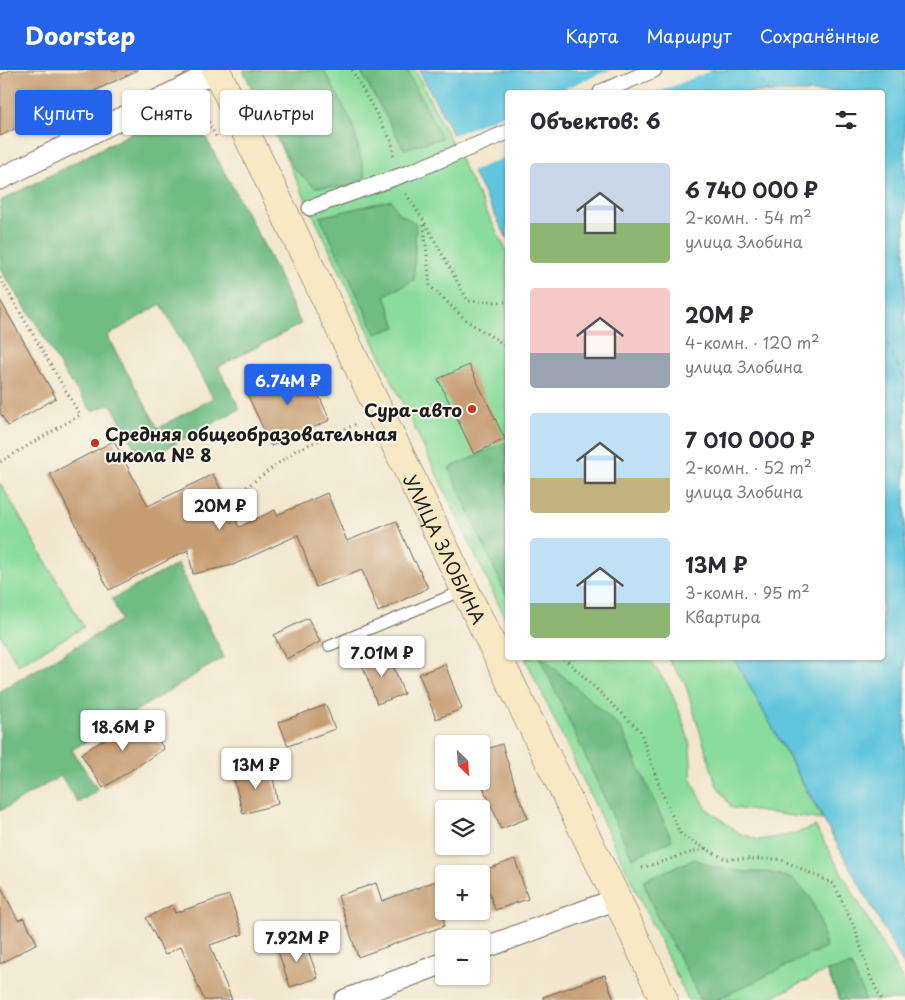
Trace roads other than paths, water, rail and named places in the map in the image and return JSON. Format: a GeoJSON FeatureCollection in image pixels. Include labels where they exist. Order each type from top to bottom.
{"type":"FeatureCollection","features":[{"type":"Feature","properties":{"kind":"main road","name":"УЛИЦА ЗЛОБИНА"},"geometry":{"type":"LineString","coordinates":[[216,70],[664,1000]]}},
{"type":"Feature","properties":{"kind":"street"},"geometry":{"type":"LineString","coordinates":[[0,179],[216,70]]}},
{"type":"Feature","properties":{"kind":"street"},"geometry":{"type":"LineString","coordinates":[[606,90],[654,70]]}},
{"type":"Feature","properties":{"kind":"street"},"geometry":{"type":"LineString","coordinates":[[310,208],[411,172],[505,133]]}},
{"type":"Feature","properties":{"kind":"street"},"geometry":{"type":"LineString","coordinates":[[490,947],[617,899]]}},
{"type":"Feature","properties":{"kind":"street"},"geometry":{"type":"LineString","coordinates":[[345,1000],[435,966]]}},
{"type":"Feature","properties":{"kind":"lane"},"geometry":{"type":"LineString","coordinates":[[329,646],[466,590]]}},
{"type":"Feature","properties":{"kind":"water"},"geometry":{"type":"Polygon","coordinates":[[[419,70],[905,70],[905,967],[735,660],[885,660],[885,90],[505,90],[505,234],[419,70]]]}},
{"type":"Feature","properties":{"kind":"place","name":"Сура-авто"},"geometry":{"type":"Point","coordinates":[472,409]}},
{"type":"Feature","properties":{"kind":"place","name":"Средняя общеобразовательная школа № 8"},"geometry":{"type":"Point","coordinates":[95,443]}}]}
